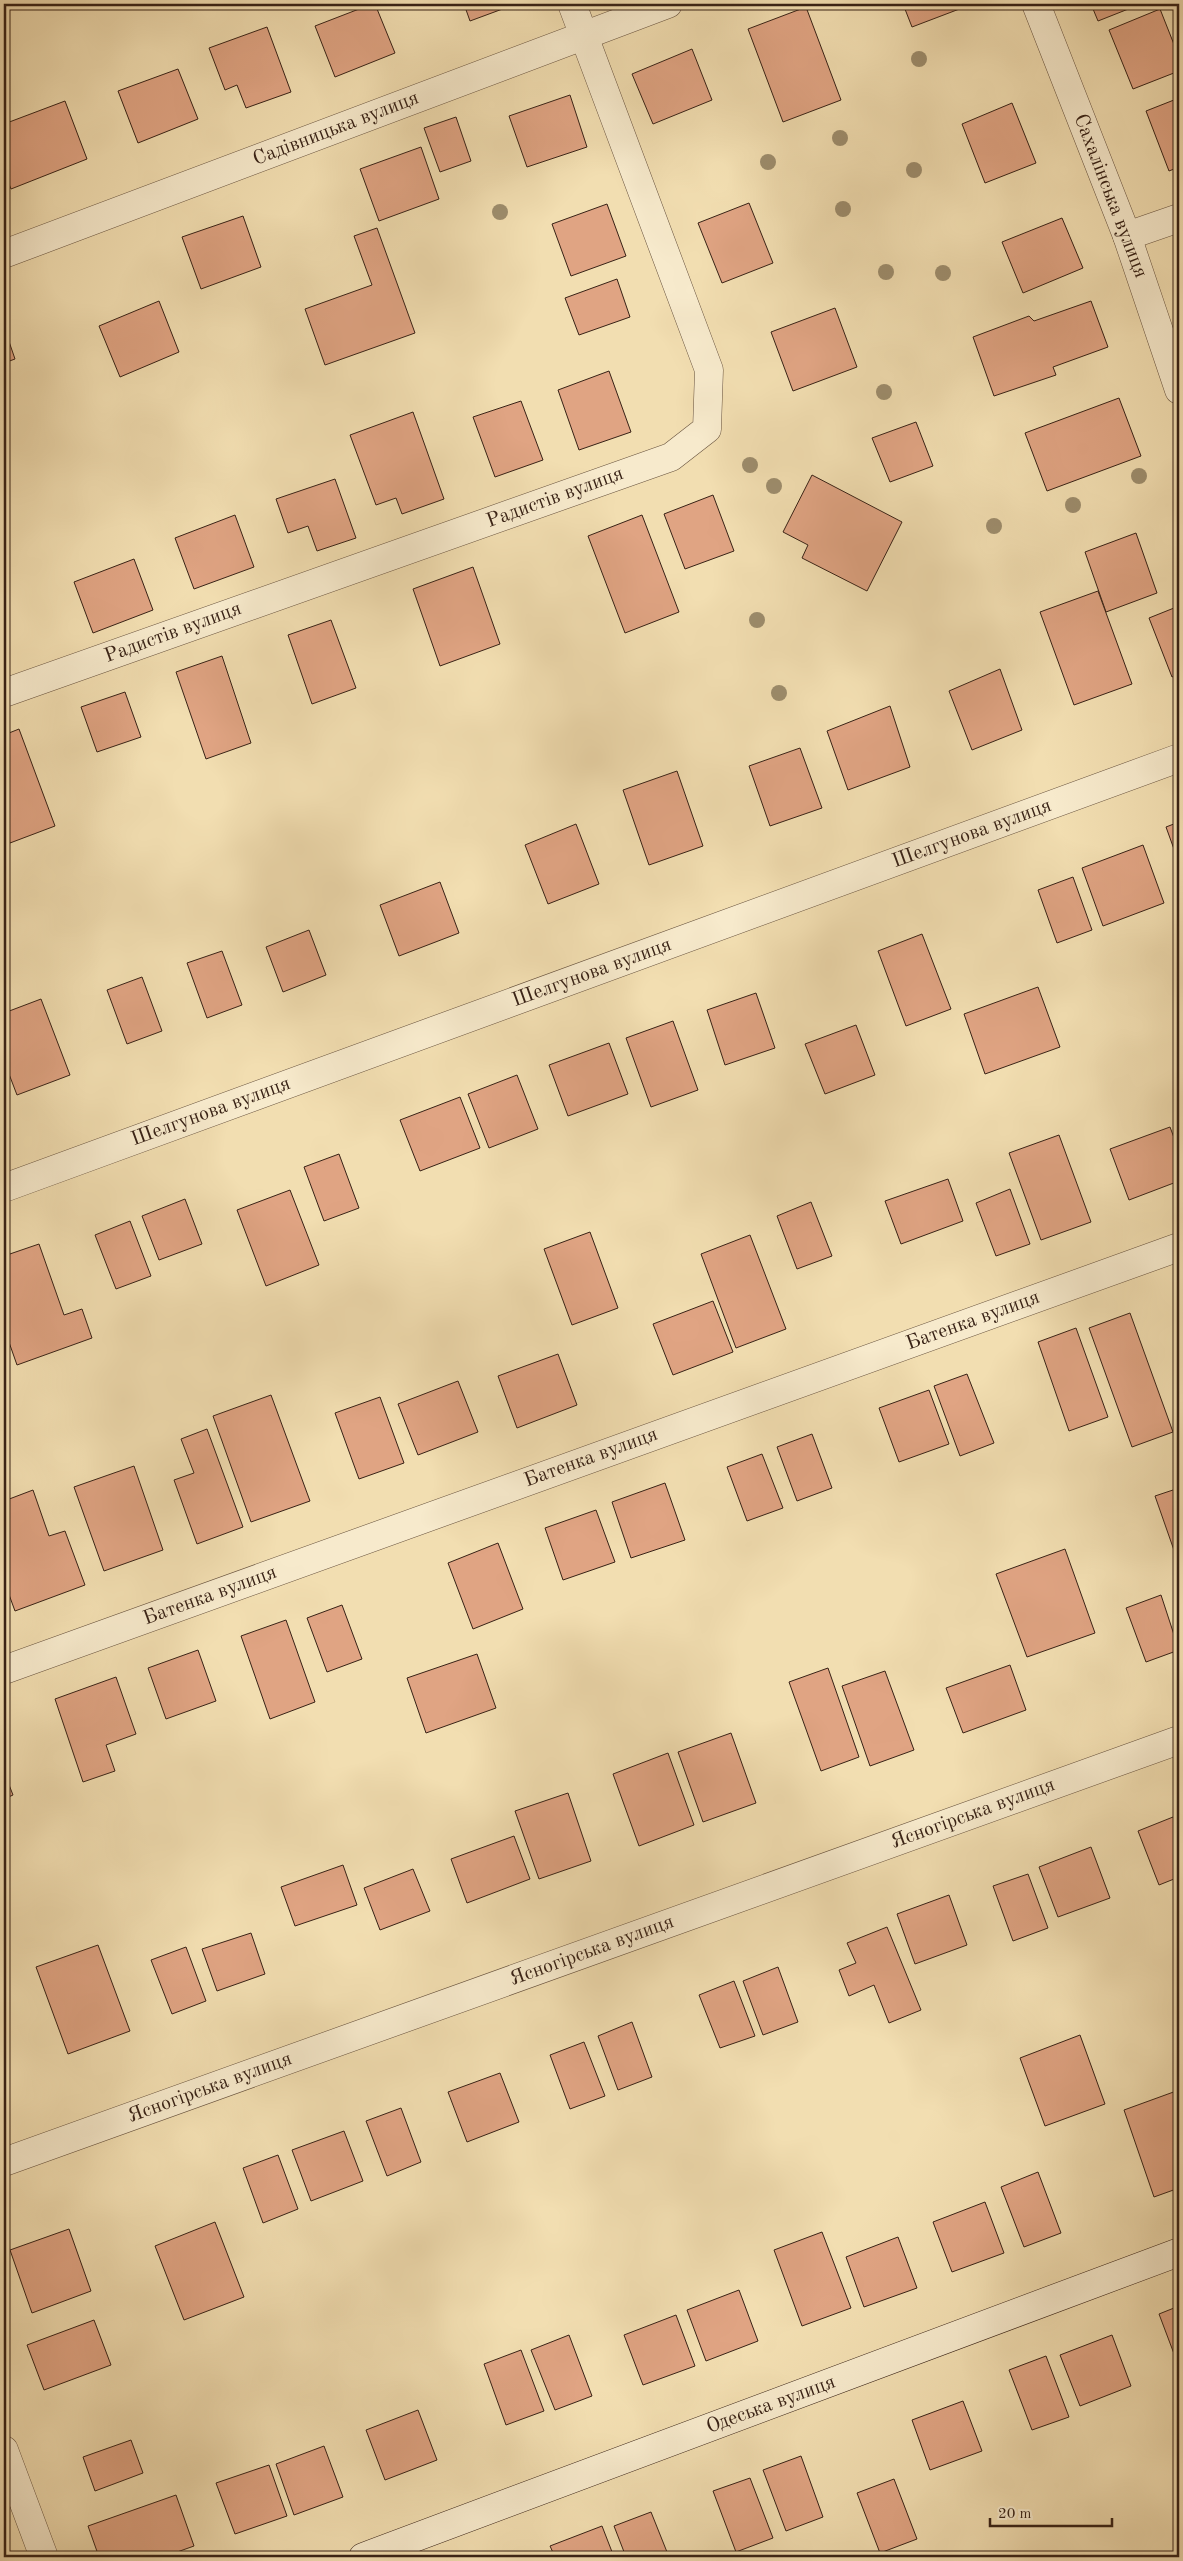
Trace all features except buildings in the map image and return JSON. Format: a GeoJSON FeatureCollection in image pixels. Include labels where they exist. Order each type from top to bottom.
{"type":"FeatureCollection","features":[{"type":"Feature","properties":{"kind":"street"},"geometry":{"type":"LineString","coordinates":[[572,4],[584,36]]}},
{"type":"Feature","properties":{"kind":"street","name":"Садівницька вулиця"},"geometry":{"type":"LineString","coordinates":[[4,254],[668,4]]}},
{"type":"Feature","properties":{"kind":"street","name":"Сахалінська вулиця"},"geometry":{"type":"LineString","coordinates":[[1036,4],[1127,236],[1179,390]]}},
{"type":"Feature","properties":{"kind":"street","name":"Радистів вулиця"},"geometry":{"type":"LineString","coordinates":[[4,693],[671,457],[707,428],[708,370],[584,36]]}},
{"type":"Feature","properties":{"kind":"street"},"geometry":{"type":"LineString","coordinates":[[1127,236],[1179,218]]}},
{"type":"Feature","properties":{"kind":"street","name":"Шелгунова вулиця"},"geometry":{"type":"LineString","coordinates":[[4,1188],[1179,758]]}},
{"type":"Feature","properties":{"kind":"street","name":"Батенка вулиця"},"geometry":{"type":"LineString","coordinates":[[4,1670],[1179,1247]]}},
{"type":"Feature","properties":{"kind":"street","name":"Ясногірська вулиця"},"geometry":{"type":"LineString","coordinates":[[4,2162],[1179,1740]]}},
{"type":"Feature","properties":{"kind":"street","name":"Одеська вулиця"},"geometry":{"type":"LineString","coordinates":[[362,2557],[1179,2252]]}},
{"type":"Feature","properties":{"kind":"street"},"geometry":{"type":"LineString","coordinates":[[4,2450],[44,2557]]}}]}
